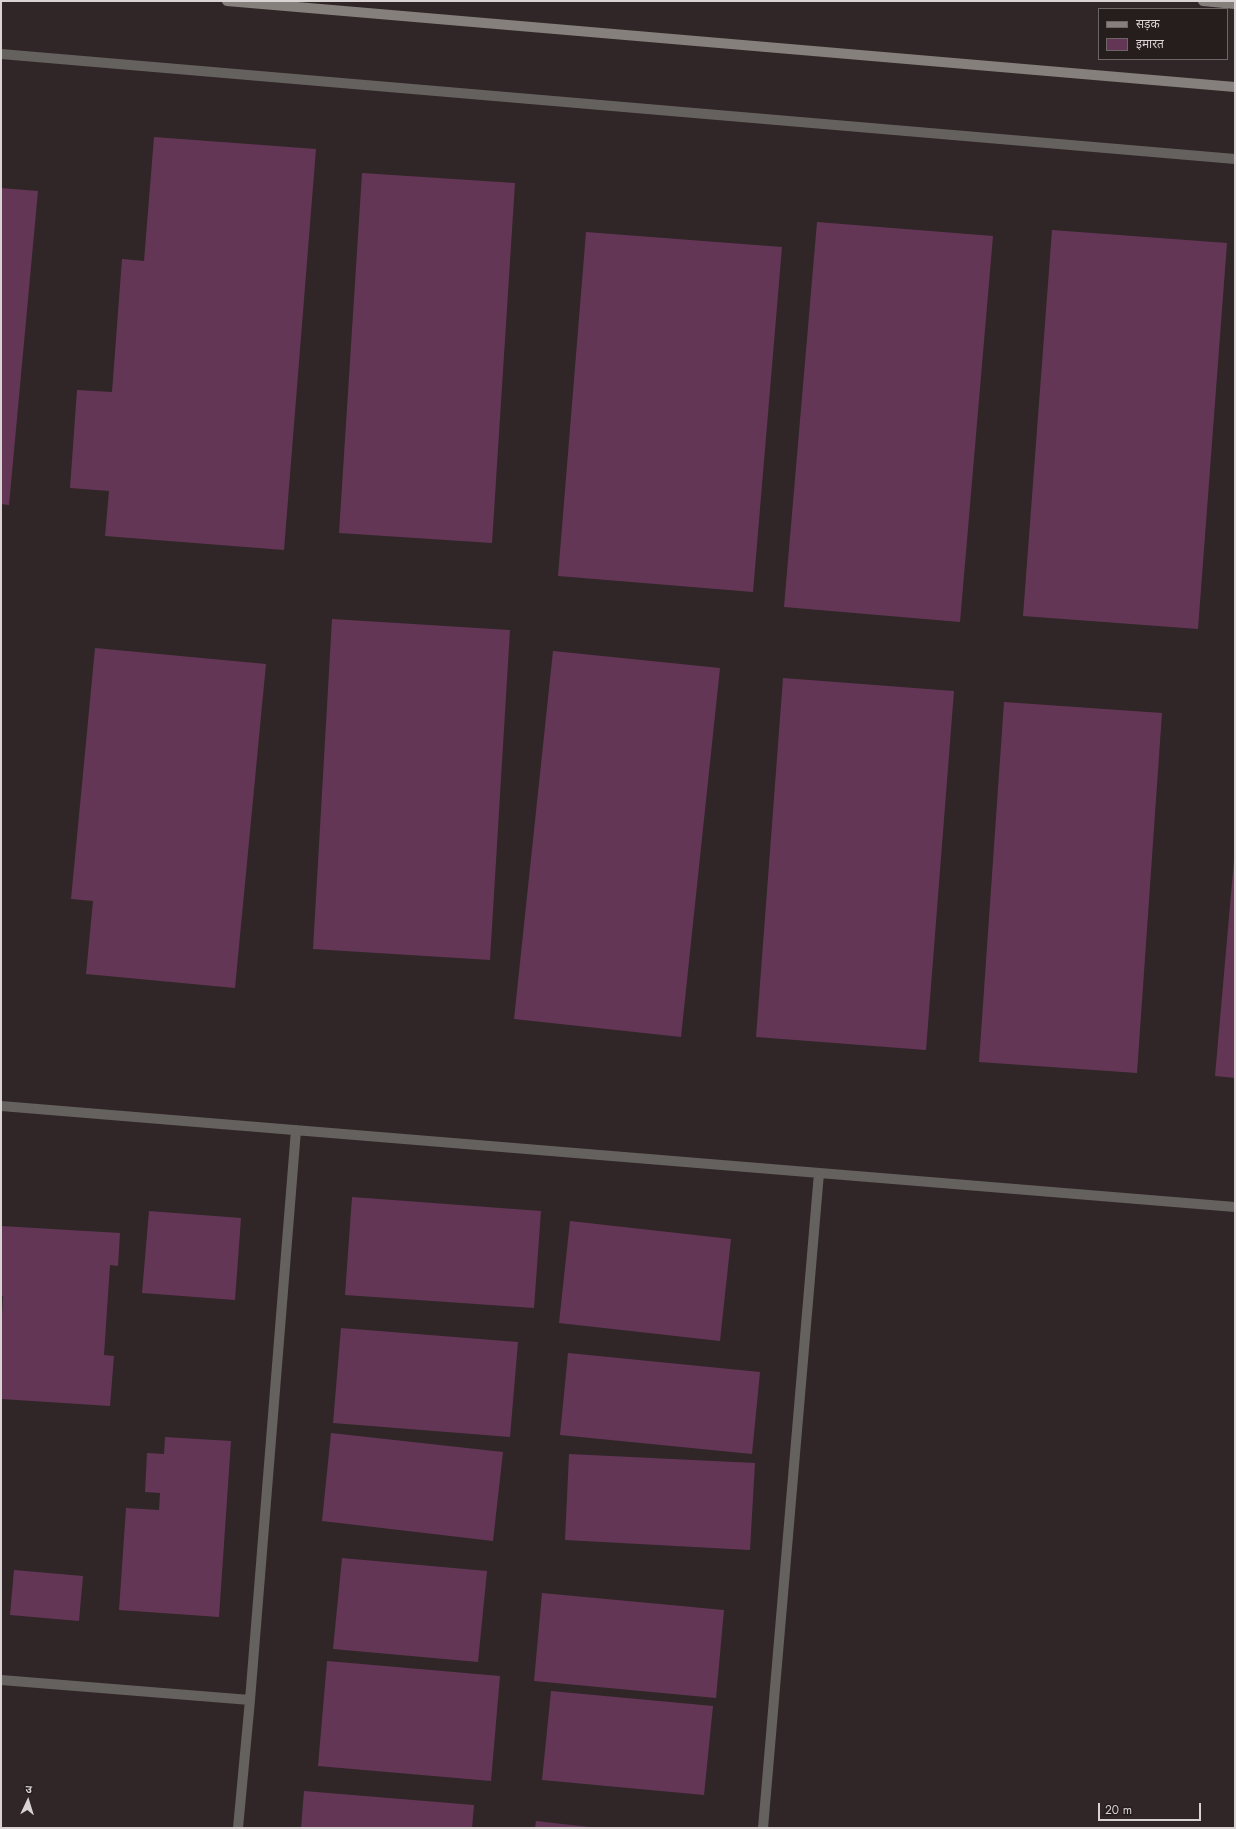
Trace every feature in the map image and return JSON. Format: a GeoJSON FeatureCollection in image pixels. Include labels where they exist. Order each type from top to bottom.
{"type":"FeatureCollection","features":[{"type":"Feature","properties":{"kind":"street"},"geometry":{"type":"LineString","coordinates":[[227,1],[1235,87]]}},
{"type":"Feature","properties":{"kind":"street"},"geometry":{"type":"LineString","coordinates":[[1203,1],[1235,4]]}},
{"type":"Feature","properties":{"kind":"lane"},"geometry":{"type":"LineString","coordinates":[[1,54],[1235,159]]}},
{"type":"Feature","properties":{"kind":"lane"},"geometry":{"type":"LineString","coordinates":[[1,1106],[1235,1207]]}},
{"type":"Feature","properties":{"kind":"lane"},"geometry":{"type":"LineString","coordinates":[[238,1828],[250,1700],[296,1130]]}},
{"type":"Feature","properties":{"kind":"lane"},"geometry":{"type":"LineString","coordinates":[[763,1828],[819,1173]]}},
{"type":"Feature","properties":{"kind":"lane"},"geometry":{"type":"LineString","coordinates":[[1,1680],[250,1700]]}},
{"type":"Feature","properties":{"kind":"building"},"geometry":{"type":"Polygon","coordinates":[[[154,137],[316,149],[284,550],[105,536],[109,491],[70,488],[77,390],[112,392],[122,259],[144,261],[154,137]]]}},
{"type":"Feature","properties":{"kind":"building"},"geometry":{"type":"Polygon","coordinates":[[[362,173],[515,183],[492,543],[339,533],[362,173]]]}},
{"type":"Feature","properties":{"kind":"building"},"geometry":{"type":"Polygon","coordinates":[[[1,188],[38,191],[9,505],[1,504],[1,188]]]}},
{"type":"Feature","properties":{"kind":"building"},"geometry":{"type":"Polygon","coordinates":[[[817,222],[993,236],[960,622],[784,607],[817,222]]]}},
{"type":"Feature","properties":{"kind":"building"},"geometry":{"type":"Polygon","coordinates":[[[1052,230],[1227,243],[1198,629],[1023,616],[1052,230]]]}},
{"type":"Feature","properties":{"kind":"building"},"geometry":{"type":"Polygon","coordinates":[[[586,232],[782,247],[753,592],[558,576],[586,232]]]}},
{"type":"Feature","properties":{"kind":"building"},"geometry":{"type":"Polygon","coordinates":[[[332,619],[510,630],[490,960],[313,949],[332,619]]]}},
{"type":"Feature","properties":{"kind":"building"},"geometry":{"type":"Polygon","coordinates":[[[95,648],[266,664],[235,988],[86,974],[93,901],[71,899],[95,648]]]}},
{"type":"Feature","properties":{"kind":"building"},"geometry":{"type":"Polygon","coordinates":[[[553,651],[720,668],[681,1037],[514,1019],[553,651]]]}},
{"type":"Feature","properties":{"kind":"building"},"geometry":{"type":"Polygon","coordinates":[[[783,678],[954,691],[926,1050],[756,1037],[783,678]]]}},
{"type":"Feature","properties":{"kind":"building"},"geometry":{"type":"Polygon","coordinates":[[[1004,702],[1162,713],[1137,1073],[979,1062],[1004,702]]]}},
{"type":"Feature","properties":{"kind":"building"},"geometry":{"type":"Polygon","coordinates":[[[1235,860],[1235,1078],[1215,1076],[1235,860]]]}},
{"type":"Feature","properties":{"kind":"building"},"geometry":{"type":"Polygon","coordinates":[[[352,1197],[541,1211],[534,1308],[345,1295],[352,1197]]]}},
{"type":"Feature","properties":{"kind":"building"},"geometry":{"type":"Polygon","coordinates":[[[149,1211],[241,1218],[235,1300],[142,1293],[149,1211]]]}},
{"type":"Feature","properties":{"kind":"building"},"geometry":{"type":"Polygon","coordinates":[[[570,1221],[731,1239],[720,1341],[559,1323],[570,1221]]]}},
{"type":"Feature","properties":{"kind":"building"},"geometry":{"type":"Polygon","coordinates":[[[1,1226],[120,1233],[118,1266],[110,1265],[104,1355],[114,1356],[110,1406],[1,1399],[1,1334],[3,1296],[1,1296],[1,1226]]]}},
{"type":"Feature","properties":{"kind":"building"},"geometry":{"type":"Polygon","coordinates":[[[341,1328],[518,1342],[510,1437],[333,1423],[341,1328]]]}},
{"type":"Feature","properties":{"kind":"building"},"geometry":{"type":"Polygon","coordinates":[[[568,1353],[760,1372],[752,1454],[560,1435],[568,1353]]]}},
{"type":"Feature","properties":{"kind":"building"},"geometry":{"type":"Polygon","coordinates":[[[331,1433],[503,1452],[493,1541],[322,1521],[331,1433]]]}},
{"type":"Feature","properties":{"kind":"building"},"geometry":{"type":"Polygon","coordinates":[[[165,1437],[231,1441],[219,1617],[119,1610],[126,1508],[159,1510],[160,1493],[145,1492],[147,1453],[164,1454],[165,1437]]]}},
{"type":"Feature","properties":{"kind":"building"},"geometry":{"type":"Polygon","coordinates":[[[569,1454],[755,1463],[750,1550],[565,1540],[569,1454]]]}},
{"type":"Feature","properties":{"kind":"building"},"geometry":{"type":"Polygon","coordinates":[[[342,1558],[487,1571],[478,1662],[333,1649],[342,1558]]]}},
{"type":"Feature","properties":{"kind":"building"},"geometry":{"type":"Polygon","coordinates":[[[14,1570],[83,1576],[79,1621],[10,1615],[14,1570]]]}},
{"type":"Feature","properties":{"kind":"building"},"geometry":{"type":"Polygon","coordinates":[[[542,1593],[724,1610],[716,1698],[534,1681],[542,1593]]]}},
{"type":"Feature","properties":{"kind":"building"},"geometry":{"type":"Polygon","coordinates":[[[327,1661],[500,1676],[491,1781],[318,1766],[327,1661]]]}},
{"type":"Feature","properties":{"kind":"building"},"geometry":{"type":"Polygon","coordinates":[[[551,1691],[713,1706],[704,1795],[542,1780],[551,1691]]]}},
{"type":"Feature","properties":{"kind":"building"},"geometry":{"type":"Polygon","coordinates":[[[304,1791],[474,1805],[472,1828],[301,1828],[304,1791]]]}},
{"type":"Feature","properties":{"kind":"building"},"geometry":{"type":"Polygon","coordinates":[[[536,1821],[589,1827],[589,1828],[535,1828],[536,1821]]]}}]}
